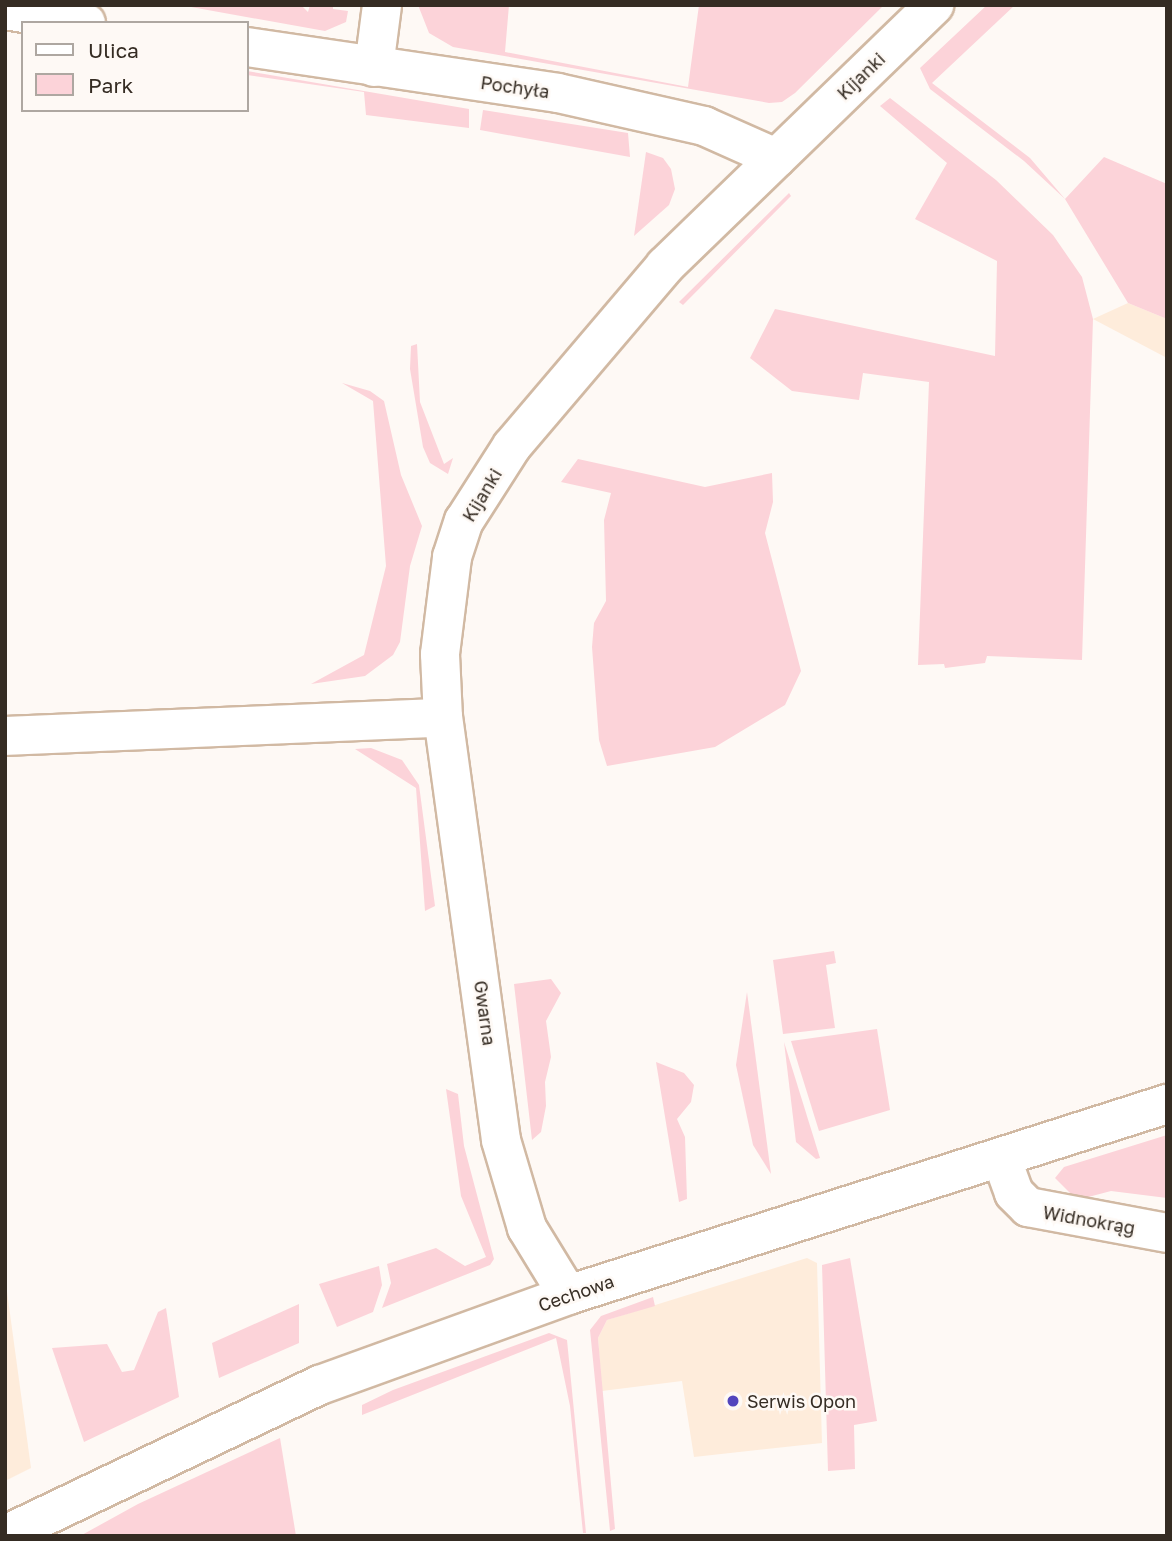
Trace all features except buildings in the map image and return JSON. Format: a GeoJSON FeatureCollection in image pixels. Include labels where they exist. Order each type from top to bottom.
{"type":"FeatureCollection","features":[{"type":"Feature","properties":{"kind":"street"},"geometry":{"type":"LineString","coordinates":[[374,67],[382,5]]}},
{"type":"Feature","properties":{"kind":"street","name":"Kijanki"},"geometry":{"type":"LineString","coordinates":[[443,718],[440,654],[444,600],[464,521],[512,446],[665,266],[934,5]]}},
{"type":"Feature","properties":{"kind":"street"},"geometry":{"type":"LineString","coordinates":[[5,10],[74,21]]}},
{"type":"Feature","properties":{"kind":"street","name":"Pochyła"},"geometry":{"type":"LineString","coordinates":[[248,47],[558,93],[704,126],[776,158]]}},
{"type":"Feature","properties":{"kind":"street"},"geometry":{"type":"LineString","coordinates":[[5,736],[443,718]]}},
{"type":"Feature","properties":{"kind":"street","name":"Gwarna"},"geometry":{"type":"LineString","coordinates":[[443,718],[501,1140],[527,1228],[568,1295]]}},
{"type":"Feature","properties":{"kind":"street","name":"Cechowa"},"geometry":{"type":"LineString","coordinates":[[5,1535],[320,1385],[568,1295],[1167,1104]]}},
{"type":"Feature","properties":{"kind":"street","name":"Widnokrąg"},"geometry":{"type":"LineString","coordinates":[[1000,1157],[1014,1194],[1028,1208],[1167,1233]]}},
{"type":"Feature","properties":{"kind":"shaded area"},"geometry":{"type":"Polygon","coordinates":[[[1128,303],[1167,319],[1167,358],[1093,319],[1128,303]]]}},
{"type":"Feature","properties":{"kind":"shaded area"},"geometry":{"type":"Polygon","coordinates":[[[807,1258],[817,1263],[822,1443],[694,1457],[682,1381],[602,1391],[598,1338],[607,1320],[807,1258]]]}},
{"type":"Feature","properties":{"kind":"shaded area"},"geometry":{"type":"Polygon","coordinates":[[[5,1277],[31,1468],[5,1481],[5,1277]]]}},
{"type":"Feature","properties":{"kind":"green space"},"geometry":{"type":"Polygon","coordinates":[[[180,5],[301,5],[308,12],[310,5],[333,5],[333,9],[348,11],[346,22],[325,31],[180,5]]]}},
{"type":"Feature","properties":{"kind":"green space"},"geometry":{"type":"Polygon","coordinates":[[[418,5],[509,5],[505,52],[688,87],[699,5],[884,5],[795,93],[782,102],[769,103],[453,47],[429,33],[418,5]]]}},
{"type":"Feature","properties":{"kind":"green space"},"geometry":{"type":"Polygon","coordinates":[[[987,5],[1015,5],[932,83],[1030,158],[1065,199],[1024,161],[930,89],[920,68],[987,5]]]}},
{"type":"Feature","properties":{"kind":"green space"},"geometry":{"type":"Polygon","coordinates":[[[248,71],[469,109],[469,128],[366,115],[364,92],[248,75],[248,71]]]}},
{"type":"Feature","properties":{"kind":"green space"},"geometry":{"type":"Polygon","coordinates":[[[890,98],[996,180],[1053,235],[1082,277],[1093,319],[1082,660],[987,656],[985,663],[945,668],[944,664],[918,665],[929,382],[863,373],[859,400],[792,391],[750,358],[775,309],[995,356],[997,261],[915,219],[947,163],[880,106],[890,98]]]}},
{"type":"Feature","properties":{"kind":"green space"},"geometry":{"type":"Polygon","coordinates":[[[483,110],[628,133],[630,157],[480,130],[483,110]]]}},
{"type":"Feature","properties":{"kind":"green space"},"geometry":{"type":"Polygon","coordinates":[[[646,152],[663,158],[671,169],[675,189],[669,205],[634,236],[646,152]]]}},
{"type":"Feature","properties":{"kind":"green space"},"geometry":{"type":"Polygon","coordinates":[[[1104,157],[1167,184],[1167,319],[1128,303],[1065,199],[1104,157]]]}},
{"type":"Feature","properties":{"kind":"green space"},"geometry":{"type":"Polygon","coordinates":[[[789,193],[791,196],[683,305],[679,302],[789,193]]]}},
{"type":"Feature","properties":{"kind":"green space"},"geometry":{"type":"Polygon","coordinates":[[[417,344],[420,402],[444,464],[453,458],[448,474],[430,463],[423,447],[410,369],[411,346],[417,344]]]}},
{"type":"Feature","properties":{"kind":"green space"},"geometry":{"type":"Polygon","coordinates":[[[342,383],[370,391],[384,401],[401,475],[422,526],[410,566],[400,642],[393,655],[365,676],[311,684],[364,655],[386,566],[373,401],[342,383]]]}},
{"type":"Feature","properties":{"kind":"green space"},"geometry":{"type":"Polygon","coordinates":[[[578,459],[705,487],[772,473],[773,502],[765,533],[801,671],[785,705],[715,747],[607,766],[599,740],[592,647],[594,623],[606,601],[604,520],[611,493],[561,482],[578,459]]]}},
{"type":"Feature","properties":{"kind":"green space"},"geometry":{"type":"Polygon","coordinates":[[[371,748],[402,760],[419,785],[435,906],[425,911],[416,788],[355,749],[371,748]]]}},
{"type":"Feature","properties":{"kind":"green space"},"geometry":{"type":"Polygon","coordinates":[[[834,951],[836,963],[826,965],[835,1028],[783,1034],[773,960],[834,951]]]}},
{"type":"Feature","properties":{"kind":"green space"},"geometry":{"type":"Polygon","coordinates":[[[551,979],[561,993],[546,1021],[551,1057],[545,1082],[546,1106],[541,1132],[532,1140],[514,984],[551,979]]]}},
{"type":"Feature","properties":{"kind":"green space"},"geometry":{"type":"Polygon","coordinates":[[[747,992],[771,1174],[753,1145],[736,1065],[747,992]]]}},
{"type":"Feature","properties":{"kind":"green space"},"geometry":{"type":"Polygon","coordinates":[[[877,1029],[890,1110],[819,1131],[791,1041],[877,1029]]]}},
{"type":"Feature","properties":{"kind":"green space"},"geometry":{"type":"Polygon","coordinates":[[[784,1042],[820,1158],[816,1159],[796,1142],[784,1042]]]}},
{"type":"Feature","properties":{"kind":"green space"},"geometry":{"type":"Polygon","coordinates":[[[656,1062],[684,1073],[694,1085],[691,1102],[677,1119],[685,1137],[687,1199],[679,1202],[656,1062]]]}},
{"type":"Feature","properties":{"kind":"green space"},"geometry":{"type":"Polygon","coordinates":[[[446,1089],[458,1094],[464,1146],[494,1259],[490,1265],[382,1308],[391,1283],[387,1264],[436,1248],[465,1266],[486,1257],[461,1196],[446,1089]]]}},
{"type":"Feature","properties":{"kind":"green space"},"geometry":{"type":"Polygon","coordinates":[[[1167,1135],[1167,1198],[1111,1191],[1077,1200],[1055,1178],[1064,1167],[1167,1135]]]}},
{"type":"Feature","properties":{"kind":"green space"},"geometry":{"type":"Polygon","coordinates":[[[850,1258],[877,1421],[854,1425],[855,1469],[828,1471],[822,1265],[850,1258]]]}},
{"type":"Feature","properties":{"kind":"green space"},"geometry":{"type":"Polygon","coordinates":[[[379,1266],[382,1285],[373,1312],[337,1327],[319,1284],[379,1266]]]}},
{"type":"Feature","properties":{"kind":"green space"},"geometry":{"type":"Polygon","coordinates":[[[653,1297],[655,1306],[607,1320],[598,1338],[615,1529],[610,1531],[590,1330],[601,1316],[653,1297]]]}},
{"type":"Feature","properties":{"kind":"green space"},"geometry":{"type":"Polygon","coordinates":[[[299,1304],[299,1343],[219,1378],[212,1343],[299,1304]]]}},
{"type":"Feature","properties":{"kind":"green space"},"geometry":{"type":"Polygon","coordinates":[[[166,1308],[179,1397],[84,1442],[52,1348],[107,1344],[122,1372],[134,1370],[158,1312],[166,1308]]]}},
{"type":"Feature","properties":{"kind":"green space"},"geometry":{"type":"Polygon","coordinates":[[[549,1333],[567,1340],[586,1533],[583,1533],[570,1406],[556,1338],[362,1415],[362,1405],[393,1390],[549,1333]]]}},
{"type":"Feature","properties":{"kind":"green space"},"geometry":{"type":"Polygon","coordinates":[[[280,1438],[296,1536],[80,1536],[138,1504],[280,1438]]]}},
{"type":"Feature","properties":{"kind":"place","name":"Serwis Opon"},"geometry":{"type":"Point","coordinates":[733,1401]}}]}
